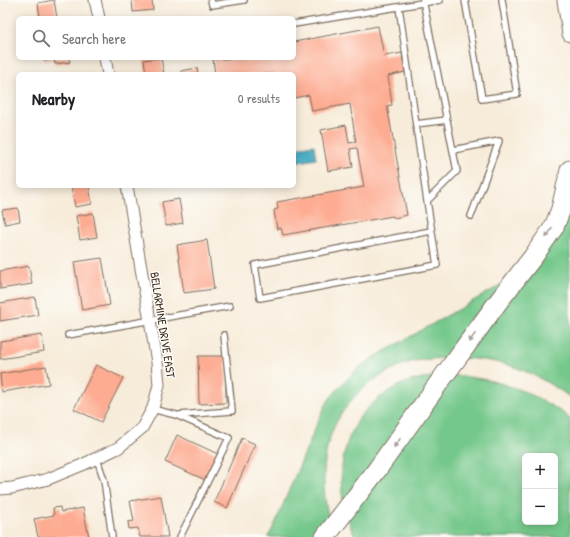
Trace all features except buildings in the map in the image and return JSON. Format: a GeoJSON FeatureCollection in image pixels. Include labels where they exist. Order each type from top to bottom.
{"type":"FeatureCollection","features":[{"type":"Feature","properties":{"kind":"highway"},"geometry":{"type":"LineString","coordinates":[[325,537],[386,459],[442,378],[554,227],[561,209],[570,170]]}},
{"type":"Feature","properties":{"kind":"main road"},"geometry":{"type":"LineString","coordinates":[[564,0],[570,34]]}},
{"type":"Feature","properties":{"kind":"street"},"geometry":{"type":"LineString","coordinates":[[96,0],[98,16]]}},
{"type":"Feature","properties":{"kind":"street"},"geometry":{"type":"LineString","coordinates":[[105,60],[108,72]]}},
{"type":"Feature","properties":{"kind":"street","name":"BELLARMINE DRIVE EAST"},"geometry":{"type":"LineString","coordinates":[[0,489],[48,478],[96,459],[118,448],[142,428],[152,410],[159,385],[157,362],[127,188]]}},
{"type":"Feature","properties":{"kind":"lane"},"geometry":{"type":"LineString","coordinates":[[211,0],[212,5],[244,0]]}},
{"type":"Feature","properties":{"kind":"lane"},"geometry":{"type":"LineString","coordinates":[[296,24],[399,7],[423,1],[440,0]]}},
{"type":"Feature","properties":{"kind":"lane"},"geometry":{"type":"LineString","coordinates":[[465,0],[482,99],[517,94],[502,0]]}},
{"type":"Feature","properties":{"kind":"lane"},"geometry":{"type":"LineString","coordinates":[[423,1],[457,171],[427,201]]}},
{"type":"Feature","properties":{"kind":"lane"},"geometry":{"type":"LineString","coordinates":[[399,7],[437,265],[260,298],[255,265],[431,231]]}},
{"type":"Feature","properties":{"kind":"lane"},"geometry":{"type":"LineString","coordinates":[[416,124],[447,120]]}},
{"type":"Feature","properties":{"kind":"lane"},"geometry":{"type":"LineString","coordinates":[[453,150],[499,141],[471,216]]}},
{"type":"Feature","properties":{"kind":"lane"},"geometry":{"type":"LineString","coordinates":[[68,335],[230,306]]}},
{"type":"Feature","properties":{"kind":"lane"},"geometry":{"type":"LineString","coordinates":[[176,415],[232,411],[224,335]]}},
{"type":"Feature","properties":{"kind":"lane"},"geometry":{"type":"LineString","coordinates":[[152,410],[176,415],[229,438],[180,537]]}},
{"type":"Feature","properties":{"kind":"lane"},"geometry":{"type":"LineString","coordinates":[[96,459],[104,480],[112,537]]}},
{"type":"Feature","properties":{"kind":"green space"},"geometry":{"type":"Polygon","coordinates":[[[570,204],[570,397],[533,375],[497,362],[462,358],[438,358],[415,361],[399,366],[372,381],[352,399],[337,421],[331,433],[325,460],[324,490],[329,519],[336,537],[268,537],[322,412],[330,398],[344,382],[358,368],[378,355],[494,289],[517,274],[570,204]]]}},
{"type":"Feature","properties":{"kind":"green space"},"geometry":{"type":"Polygon","coordinates":[[[447,375],[500,383],[538,398],[560,411],[570,419],[570,537],[356,537],[345,510],[342,496],[342,466],[344,452],[349,439],[361,416],[380,398],[405,383],[423,378],[447,375]]]}},
{"type":"Feature","properties":{"kind":"water"},"geometry":{"type":"Polygon","coordinates":[[[314,145],[316,159],[296,163],[296,148],[314,145]]]}}]}
